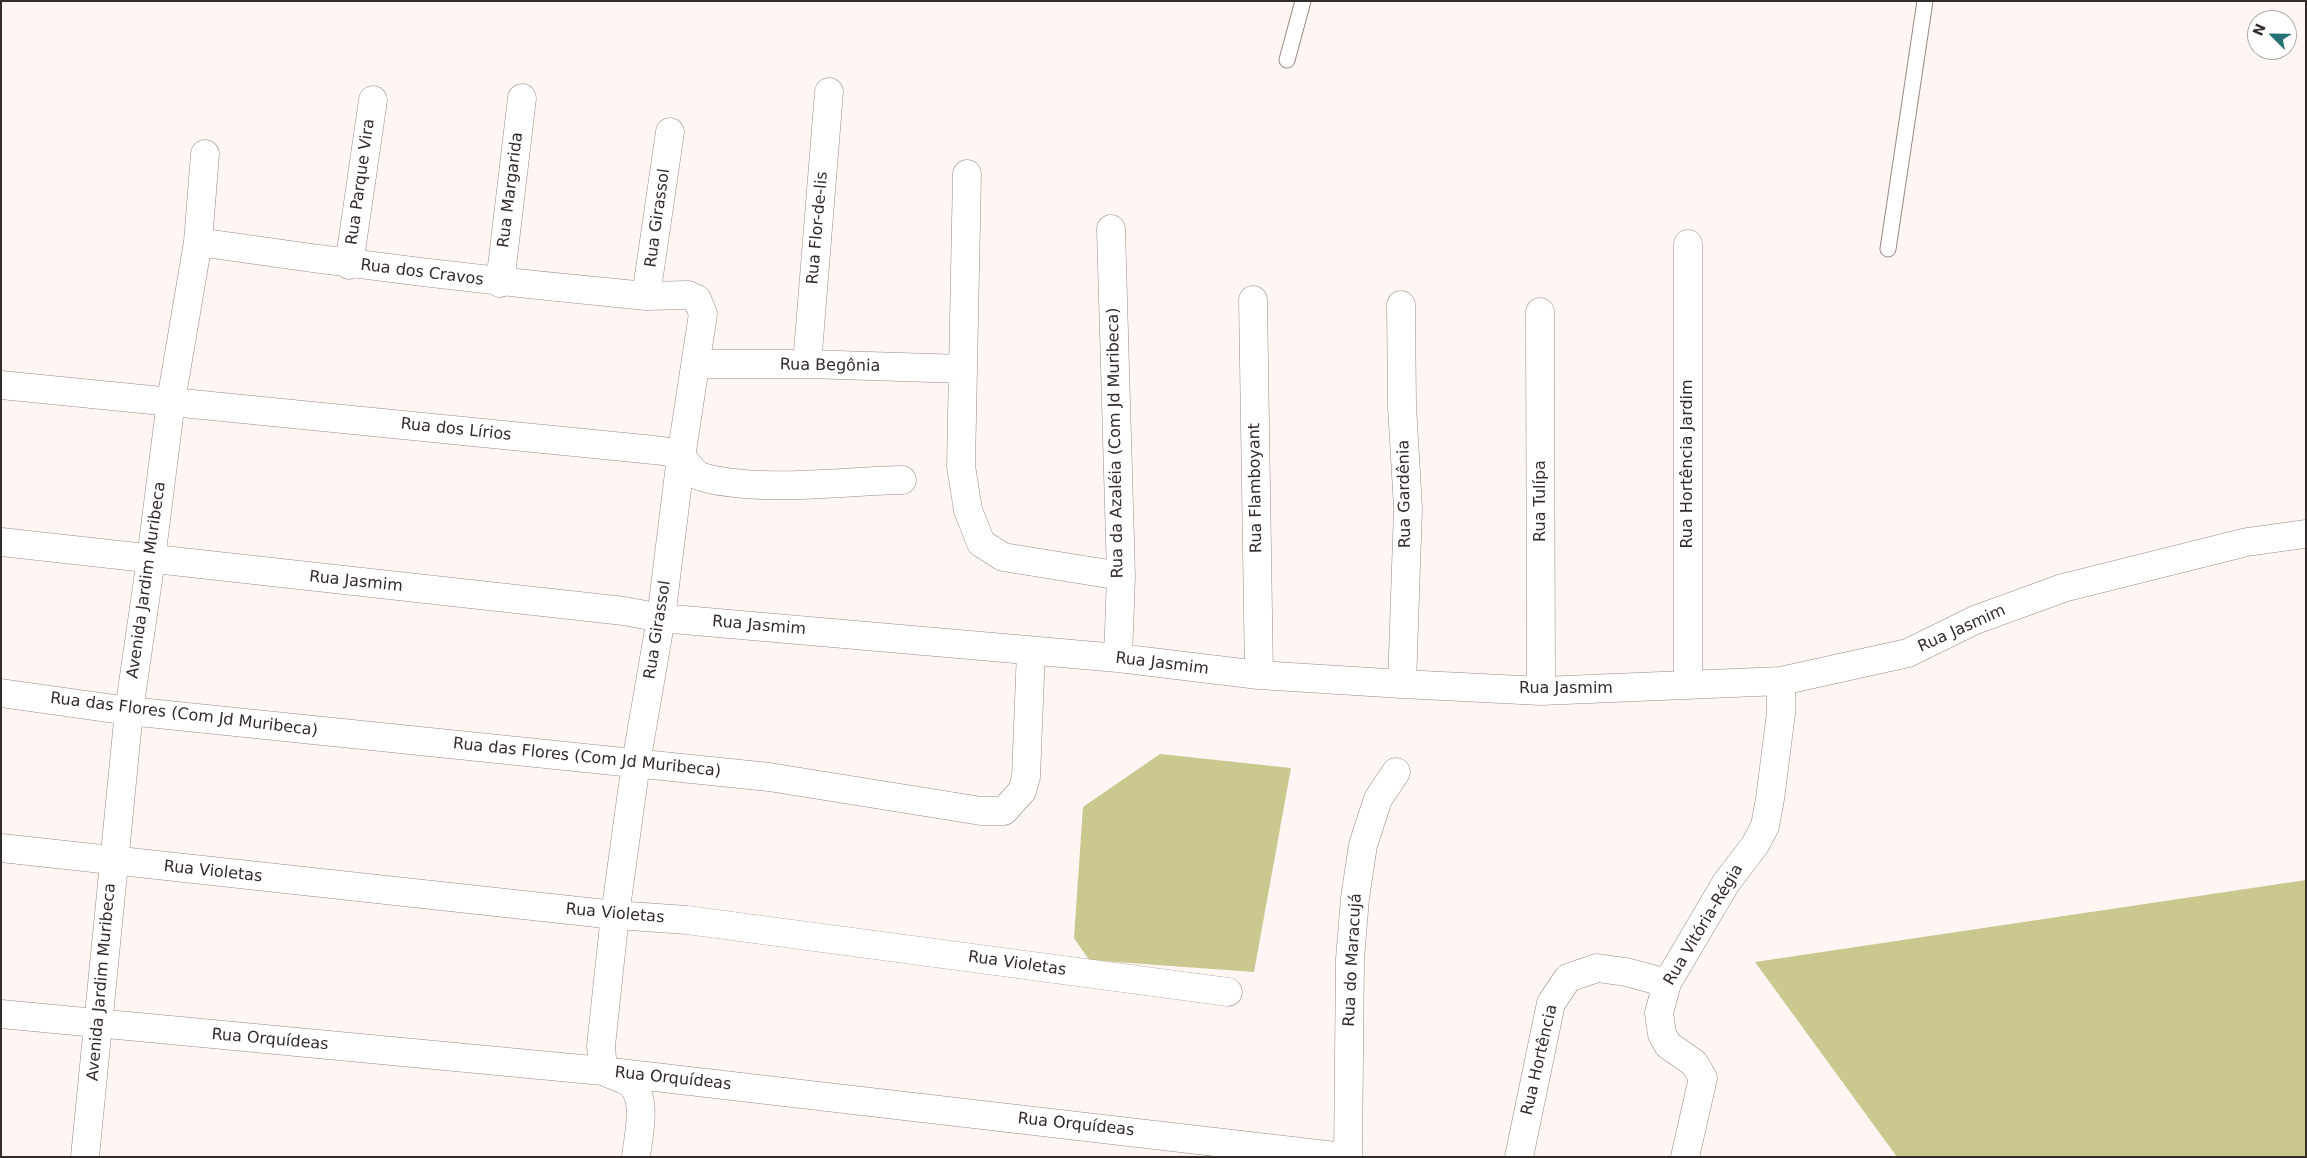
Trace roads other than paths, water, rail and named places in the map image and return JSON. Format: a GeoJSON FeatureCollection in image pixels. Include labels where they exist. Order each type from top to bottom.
{"type":"FeatureCollection","features":[{"type":"Feature","properties":{"kind":"street","name":"Rua Flor-de-lis"},"geometry":{"type":"LineString","coordinates":[[806,364],[829,92]]}},
{"type":"Feature","properties":{"kind":"street","name":"Rua Margarida"},"geometry":{"type":"LineString","coordinates":[[500,283],[522,98]]}},
{"type":"Feature","properties":{"kind":"street","name":"Rua Parque Vira"},"geometry":{"type":"LineString","coordinates":[[349,264],[373,100]]}},
{"type":"Feature","properties":{"kind":"street","name":"Rua Girassol"},"geometry":{"type":"LineString","coordinates":[[603,1071],[601,1046],[615,916],[636,764],[662,618],[682,458],[703,314],[697,299],[688,295],[646,296],[670,132]]}},
{"type":"Feature","properties":{"kind":"street","name":"Avenida Jardim Muribeca"},"geometry":{"type":"LineString","coordinates":[[85,1157],[129,711],[171,401],[198,242],[204,154]]}},
{"type":"Feature","properties":{"kind":"street"},"geometry":{"type":"LineString","coordinates":[[967,174],[961,466],[968,510],[982,542],[1003,557],[1120,576]]}},
{"type":"Feature","properties":{"kind":"street","name":"Rua da Azaléia (Com Jd Muribeca)"},"geometry":{"type":"LineString","coordinates":[[1111,229],[1120,576],[1118,658]]}},
{"type":"Feature","properties":{"kind":"street","name":"Rua dos Cravos"},"geometry":{"type":"LineString","coordinates":[[198,242],[500,283],[646,296]]}},
{"type":"Feature","properties":{"kind":"street","name":"Rua Hortência Jardim"},"geometry":{"type":"LineString","coordinates":[[1688,244],[1688,685]]}},
{"type":"Feature","properties":{"kind":"street","name":"Rua Flamboyant"},"geometry":{"type":"LineString","coordinates":[[1253,300],[1259,675]]}},
{"type":"Feature","properties":{"kind":"street","name":"Rua Gardênia"},"geometry":{"type":"LineString","coordinates":[[1401,305],[1402,406],[1408,508],[1402,684]]}},
{"type":"Feature","properties":{"kind":"street","name":"Rua Tulípa"},"geometry":{"type":"LineString","coordinates":[[1540,312],[1541,691]]}},
{"type":"Feature","properties":{"kind":"street","name":"Rua Begônia"},"geometry":{"type":"LineString","coordinates":[[696,364],[806,364],[963,369]]}},
{"type":"Feature","properties":{"kind":"street","name":"Rua dos Lírios"},"geometry":{"type":"LineString","coordinates":[[1,385],[654,450],[682,458]]}},
{"type":"Feature","properties":{"kind":"street"},"geometry":{"type":"LineString","coordinates":[[682,458],[692,471],[700,477],[737,483],[782,484],[902,480]]}},
{"type":"Feature","properties":{"kind":"street","name":"Rua Jasmim"},"geometry":{"type":"LineString","coordinates":[[1,542],[624,611],[662,618],[1118,658],[1259,675],[1541,691],[1780,680],[1908,653],[1975,620],[2064,588],[2247,542],[2305,534]]}},
{"type":"Feature","properties":{"kind":"street","name":"Rua das Flores (Com Jd Muribeca)"},"geometry":{"type":"LineString","coordinates":[[1,693],[129,711],[769,777],[981,811],[1004,811],[1022,791],[1026,777],[1031,651]]}},
{"type":"Feature","properties":{"kind":"street","name":"Rua Vitória-Régia"},"geometry":{"type":"LineString","coordinates":[[1685,1157],[1702,1078],[1694,1063],[1668,1044],[1662,1034],[1659,1013],[1667,983],[1726,883],[1755,844],[1765,826],[1780,713],[1780,680]]}},
{"type":"Feature","properties":{"kind":"street","name":"Rua do Maracujá"},"geometry":{"type":"LineString","coordinates":[[1348,1157],[1350,959],[1354,898],[1363,845],[1378,799],[1396,772]]}},
{"type":"Feature","properties":{"kind":"street","name":"Rua Violetas"},"geometry":{"type":"LineString","coordinates":[[1,848],[615,916],[687,920],[1228,992]]}},
{"type":"Feature","properties":{"kind":"street","name":"Rua Hortência"},"geometry":{"type":"LineString","coordinates":[[1519,1157],[1548,1012],[1551,1003],[1568,978],[1597,968],[1626,972],[1667,983]]}},
{"type":"Feature","properties":{"kind":"street","name":"Rua Orquídeas"},"geometry":{"type":"LineString","coordinates":[[1,1014],[603,1071],[1344,1157]]}},
{"type":"Feature","properties":{"kind":"street"},"geometry":{"type":"LineString","coordinates":[[603,1071],[631,1084],[638,1096],[641,1112],[636,1157]]}},
{"type":"Feature","properties":{"kind":"lane"},"geometry":{"type":"LineString","coordinates":[[1287,60],[1304,1]]}},
{"type":"Feature","properties":{"kind":"lane"},"geometry":{"type":"LineString","coordinates":[[1888,249],[1925,1]]}}]}
